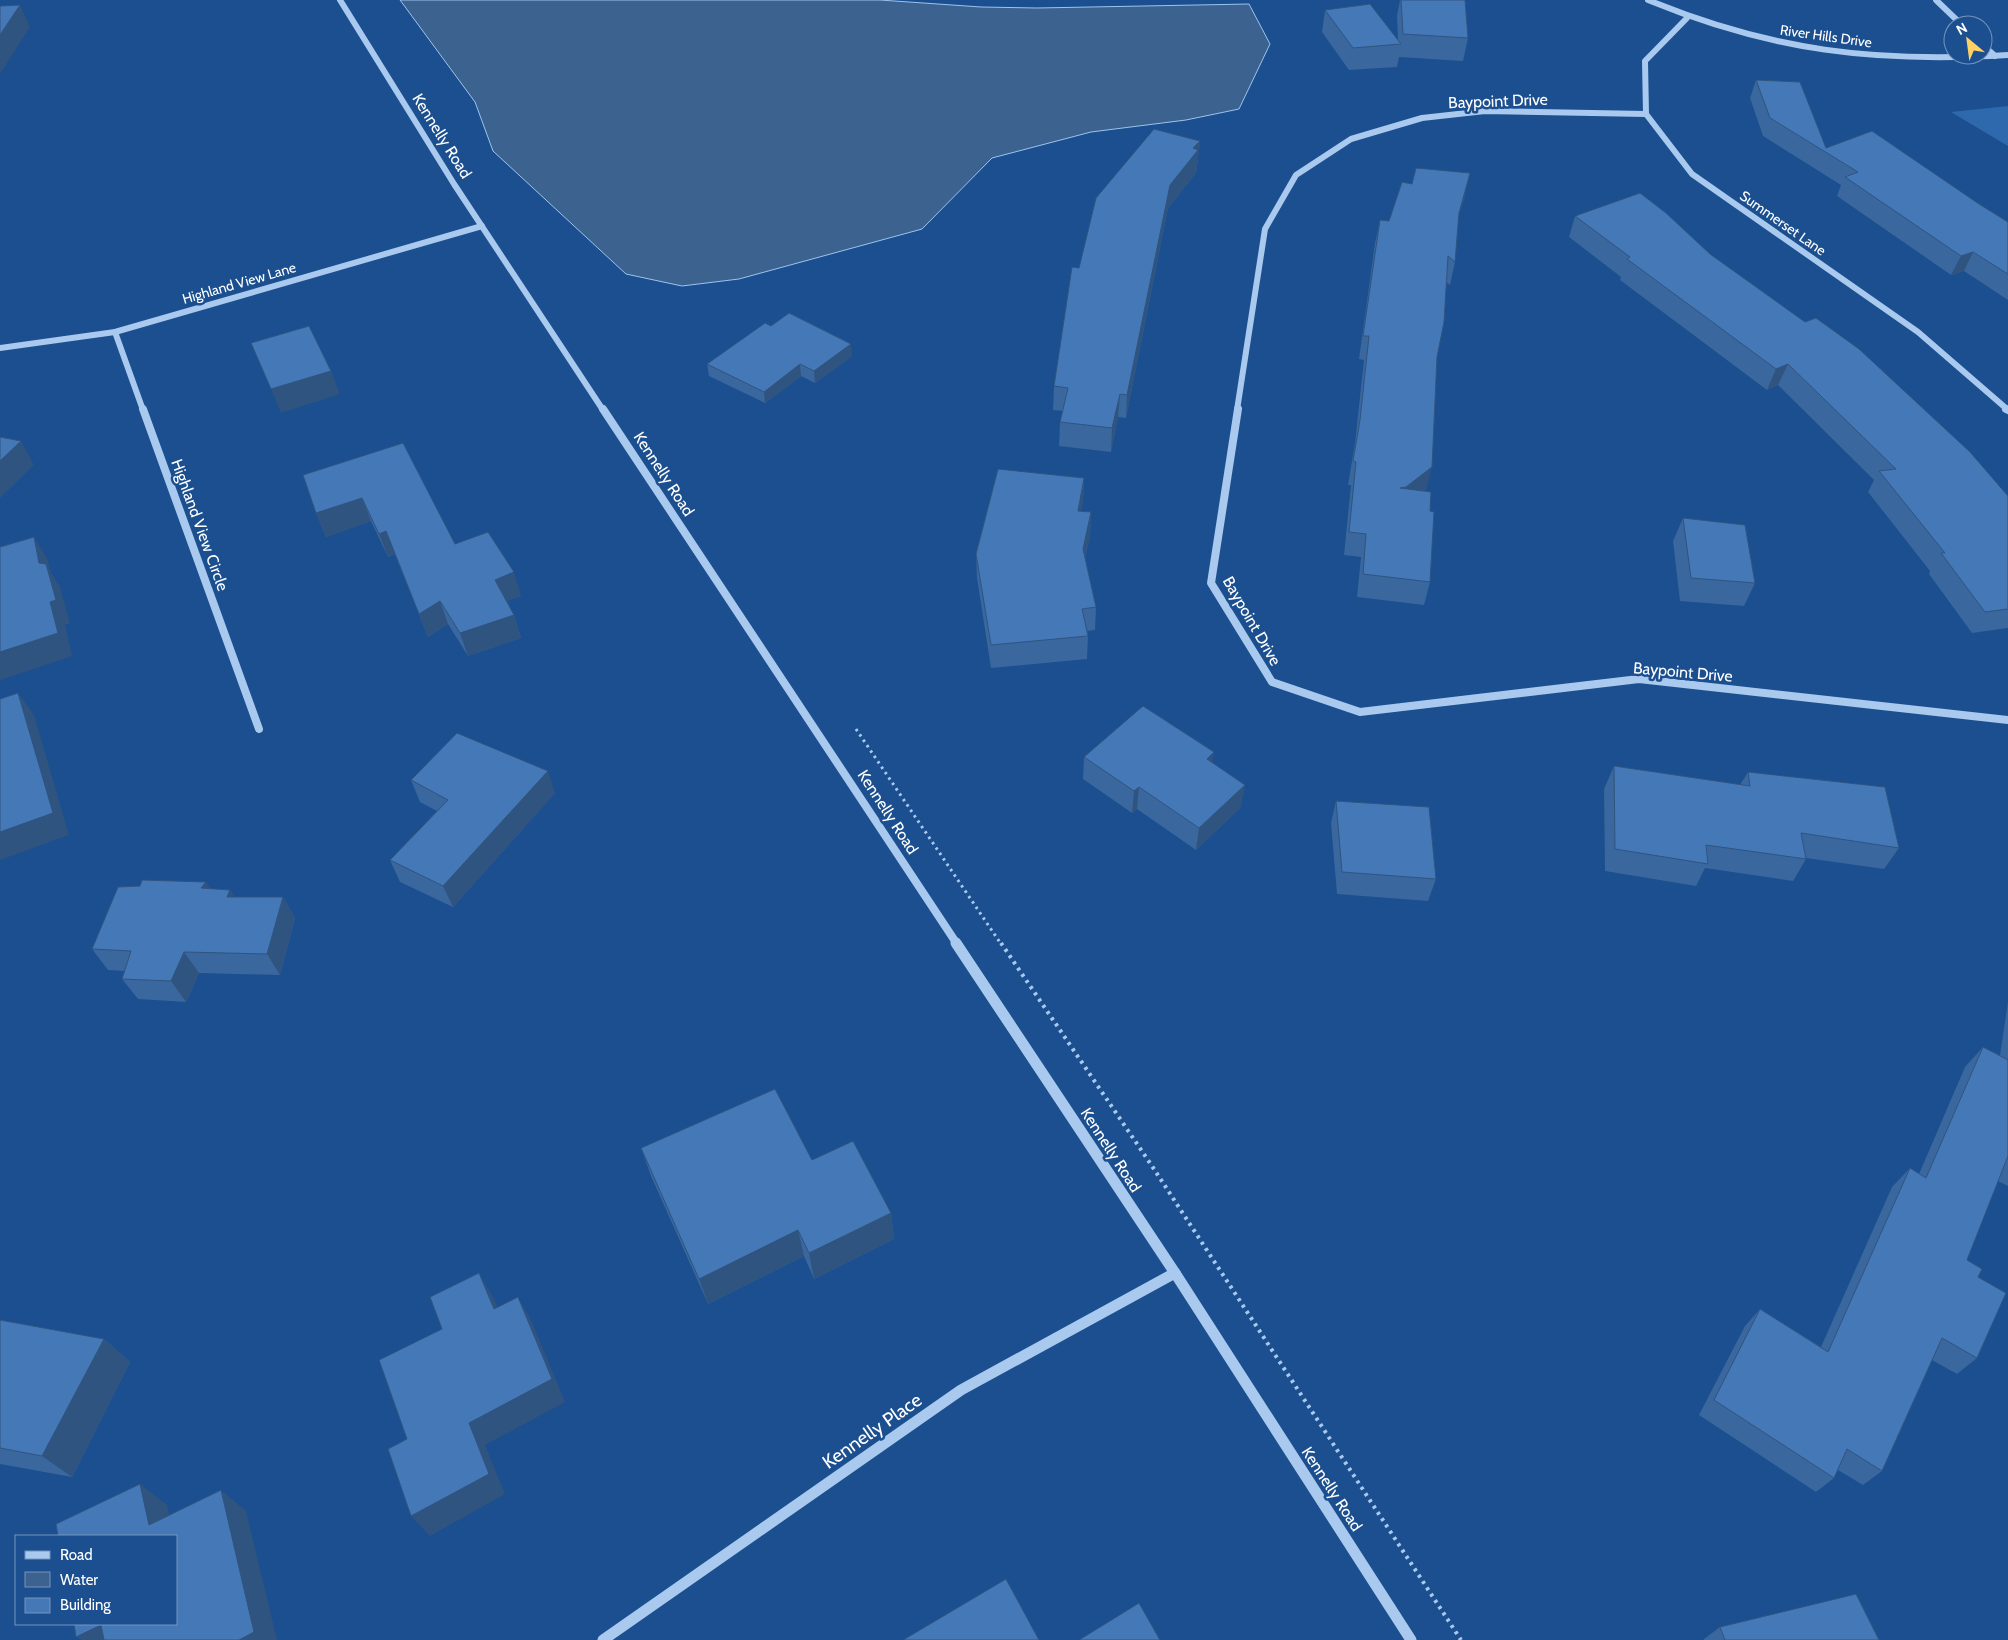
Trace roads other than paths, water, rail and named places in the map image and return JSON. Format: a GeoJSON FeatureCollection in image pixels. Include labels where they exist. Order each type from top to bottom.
{"type":"FeatureCollection","features":[{"type":"Feature","properties":{"kind":"street","name":"Kennelly Road"},"geometry":{"type":"LineString","coordinates":[[340,0],[482,226],[1175,1273],[1411,1640]]}},
{"type":"Feature","properties":{"kind":"street","name":"River Hills Drive"},"geometry":{"type":"LineString","coordinates":[[1648,0],[1687,18],[1761,39],[1840,54],[1920,59],[2008,55]]}},
{"type":"Feature","properties":{"kind":"street"},"geometry":{"type":"LineString","coordinates":[[1936,0],[1952,15]]}},
{"type":"Feature","properties":{"kind":"street"},"geometry":{"type":"LineString","coordinates":[[1646,114],[1645,61],[1687,18]]}},
{"type":"Feature","properties":{"kind":"street","name":"Baypoint Drive"},"geometry":{"type":"LineString","coordinates":[[1646,114],[1485,111],[1422,118],[1351,139],[1296,175],[1265,229],[1211,583],[1272,682],[1360,712],[1639,679],[2008,720]]}},
{"type":"Feature","properties":{"kind":"street","name":"Summerset Lane"},"geometry":{"type":"LineString","coordinates":[[1646,114],[1692,174],[1918,332],[2008,410]]}},
{"type":"Feature","properties":{"kind":"street","name":"Highland View Lane"},"geometry":{"type":"LineString","coordinates":[[0,348],[115,332],[482,226]]}},
{"type":"Feature","properties":{"kind":"street","name":"Highland View Circle"},"geometry":{"type":"LineString","coordinates":[[115,332],[259,728]]}},
{"type":"Feature","properties":{"kind":"street","name":"Kennelly Place"},"geometry":{"type":"LineString","coordinates":[[603,1640],[961,1390],[1175,1273]]}},
{"type":"Feature","properties":{"kind":"water"},"geometry":{"type":"Polygon","coordinates":[[[400,0],[880,0],[981,7],[1037,8],[1249,4],[1270,44],[1239,109],[1186,120],[1091,132],[992,158],[922,229],[739,279],[682,286],[626,274],[493,151],[475,102],[400,0]]]}}]}
